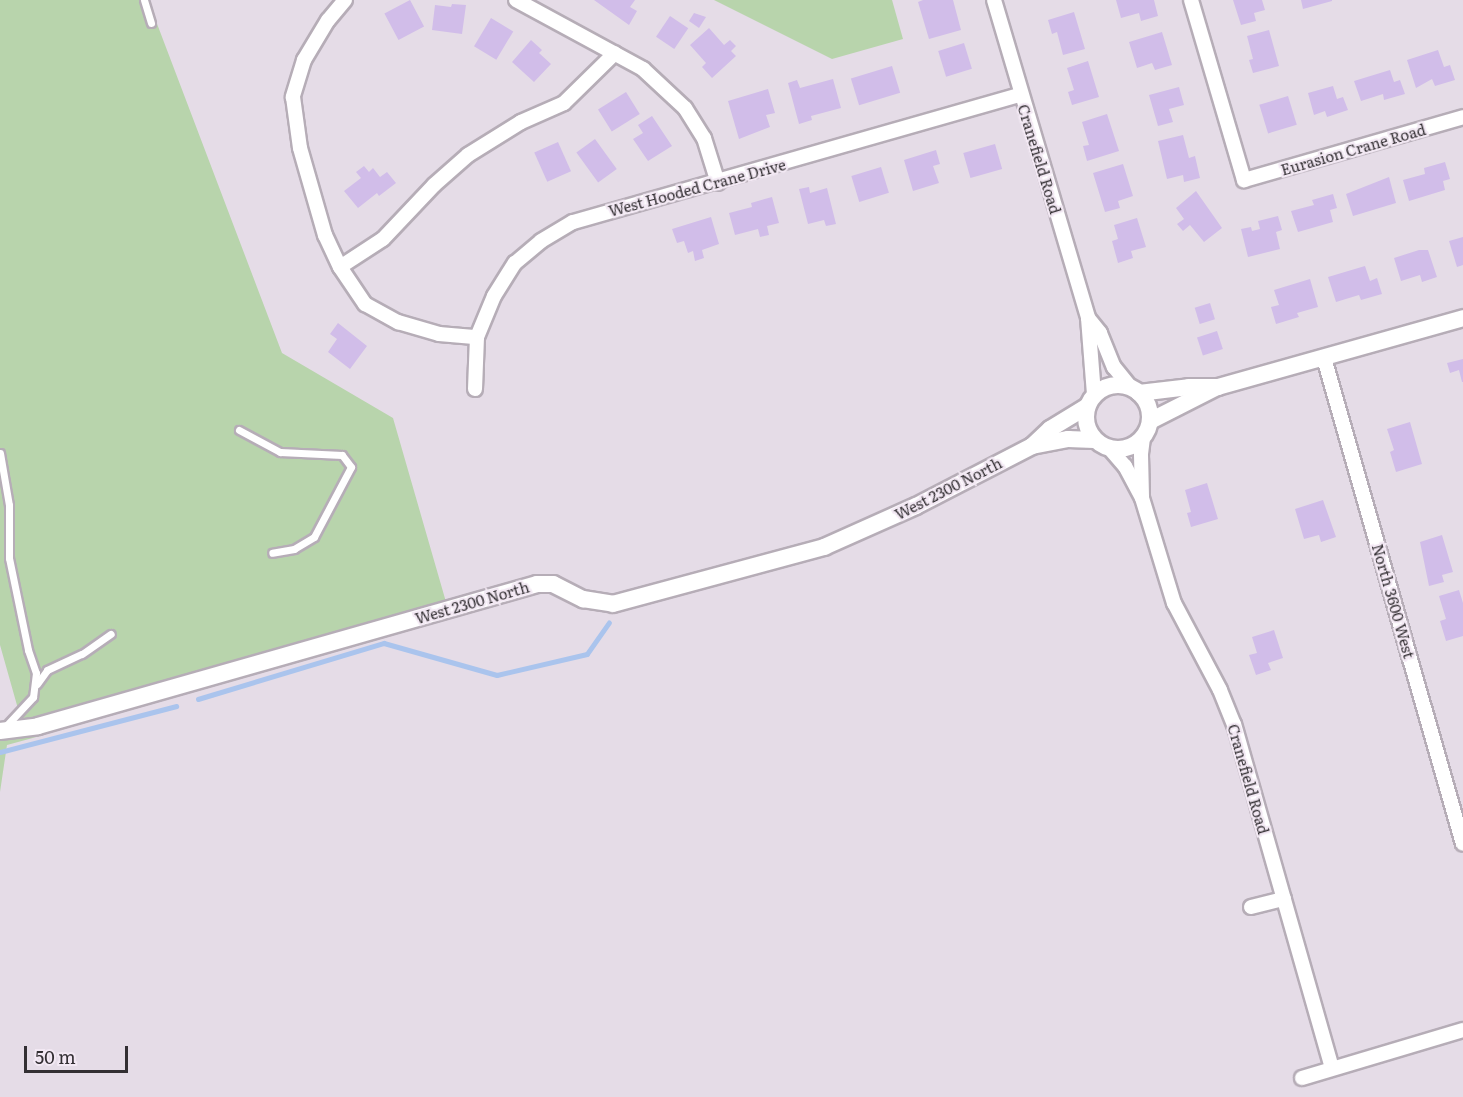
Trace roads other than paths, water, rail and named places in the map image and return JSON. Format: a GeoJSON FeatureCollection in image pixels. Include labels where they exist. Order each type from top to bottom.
{"type":"FeatureCollection","features":[{"type":"Feature","properties":{"kind":"street"},"geometry":{"type":"LineString","coordinates":[[345,0],[328,20],[304,60],[293,97],[300,148],[325,235],[340,267],[365,304],[398,322],[439,334],[477,337]]}},
{"type":"Feature","properties":{"kind":"street"},"geometry":{"type":"LineString","coordinates":[[516,0],[643,69],[686,108],[704,138],[718,183]]}},
{"type":"Feature","properties":{"kind":"street","name":"Cranefield Road"},"geometry":{"type":"LineString","coordinates":[[994,0],[1020,95],[1088,318],[1091,400]]}},
{"type":"Feature","properties":{"kind":"street","name":"Eurasion Crane Road"},"geometry":{"type":"LineString","coordinates":[[1191,0],[1244,180],[1463,117]]}},
{"type":"Feature","properties":{"kind":"street"},"geometry":{"type":"LineString","coordinates":[[340,267],[383,239],[434,185],[468,154],[521,122],[564,103],[615,53]]}},
{"type":"Feature","properties":{"kind":"street","name":"West Hooded Crane Drive"},"geometry":{"type":"LineString","coordinates":[[475,389],[477,337],[494,296],[515,263],[541,241],[573,222],[718,183],[1020,95]]}},
{"type":"Feature","properties":{"kind":"street","name":"Cranefield Road"},"geometry":{"type":"LineString","coordinates":[[1088,318],[1100,333],[1114,367],[1135,390]]}},
{"type":"Feature","properties":{"kind":"street"},"geometry":{"type":"LineString","coordinates":[[1150,421],[1218,387],[1463,318]]}},
{"type":"Feature","properties":{"kind":"street","name":"North 3600 West"},"geometry":{"type":"LineString","coordinates":[[1324,358],[1463,844]]}},
{"type":"Feature","properties":{"kind":"street"},"geometry":{"type":"LineString","coordinates":[[1032,446],[1050,429],[1112,386],[1135,390],[1218,387]]}},
{"type":"Feature","properties":{"kind":"street"},"geometry":{"type":"LineString","coordinates":[[1032,446],[1068,439],[1094,440],[1110,449],[1128,448],[1143,438],[1150,421],[1150,411],[1135,390]]}},
{"type":"Feature","properties":{"kind":"street"},"geometry":{"type":"LineString","coordinates":[[1091,400],[1086,424],[1094,440]]}},
{"type":"Feature","properties":{"kind":"street","name":"Cranefield Road"},"geometry":{"type":"LineString","coordinates":[[1142,498],[1143,438]]}},
{"type":"Feature","properties":{"kind":"street","name":"West 2300 North"},"geometry":{"type":"LineString","coordinates":[[0,731],[38,726],[537,584],[553,584],[583,599],[613,604],[813,550],[871,527],[1032,446]]}},
{"type":"Feature","properties":{"kind":"street","name":"Cranefield Road"},"geometry":{"type":"LineString","coordinates":[[1110,449],[1125,466],[1142,498],[1174,603],[1221,690],[1234,724],[1332,1068]]}},
{"type":"Feature","properties":{"kind":"street"},"geometry":{"type":"LineString","coordinates":[[1251,908],[1284,899]]}},
{"type":"Feature","properties":{"kind":"street"},"geometry":{"type":"LineString","coordinates":[[1302,1078],[1463,1030]]}},
{"type":"Feature","properties":{"kind":"lane"},"geometry":{"type":"LineString","coordinates":[[144,0],[151,22]]}},
{"type":"Feature","properties":{"kind":"lane"},"geometry":{"type":"LineString","coordinates":[[239,430],[280,452],[342,455],[351,467],[314,537],[294,549],[272,553]]}},
{"type":"Feature","properties":{"kind":"lane"},"geometry":{"type":"LineString","coordinates":[[0,453],[9,505],[9,558],[28,650],[36,673],[35,689]]}},
{"type":"Feature","properties":{"kind":"lane"},"geometry":{"type":"LineString","coordinates":[[0,731],[26,707],[48,670],[82,654],[111,634]]}},
{"type":"Feature","properties":{"kind":"waterway"},"geometry":{"type":"LineString","coordinates":[[198,699],[384,643],[497,675],[587,654],[609,623]]}},
{"type":"Feature","properties":{"kind":"waterway"},"geometry":{"type":"LineString","coordinates":[[0,752],[176,706]]}}]}
